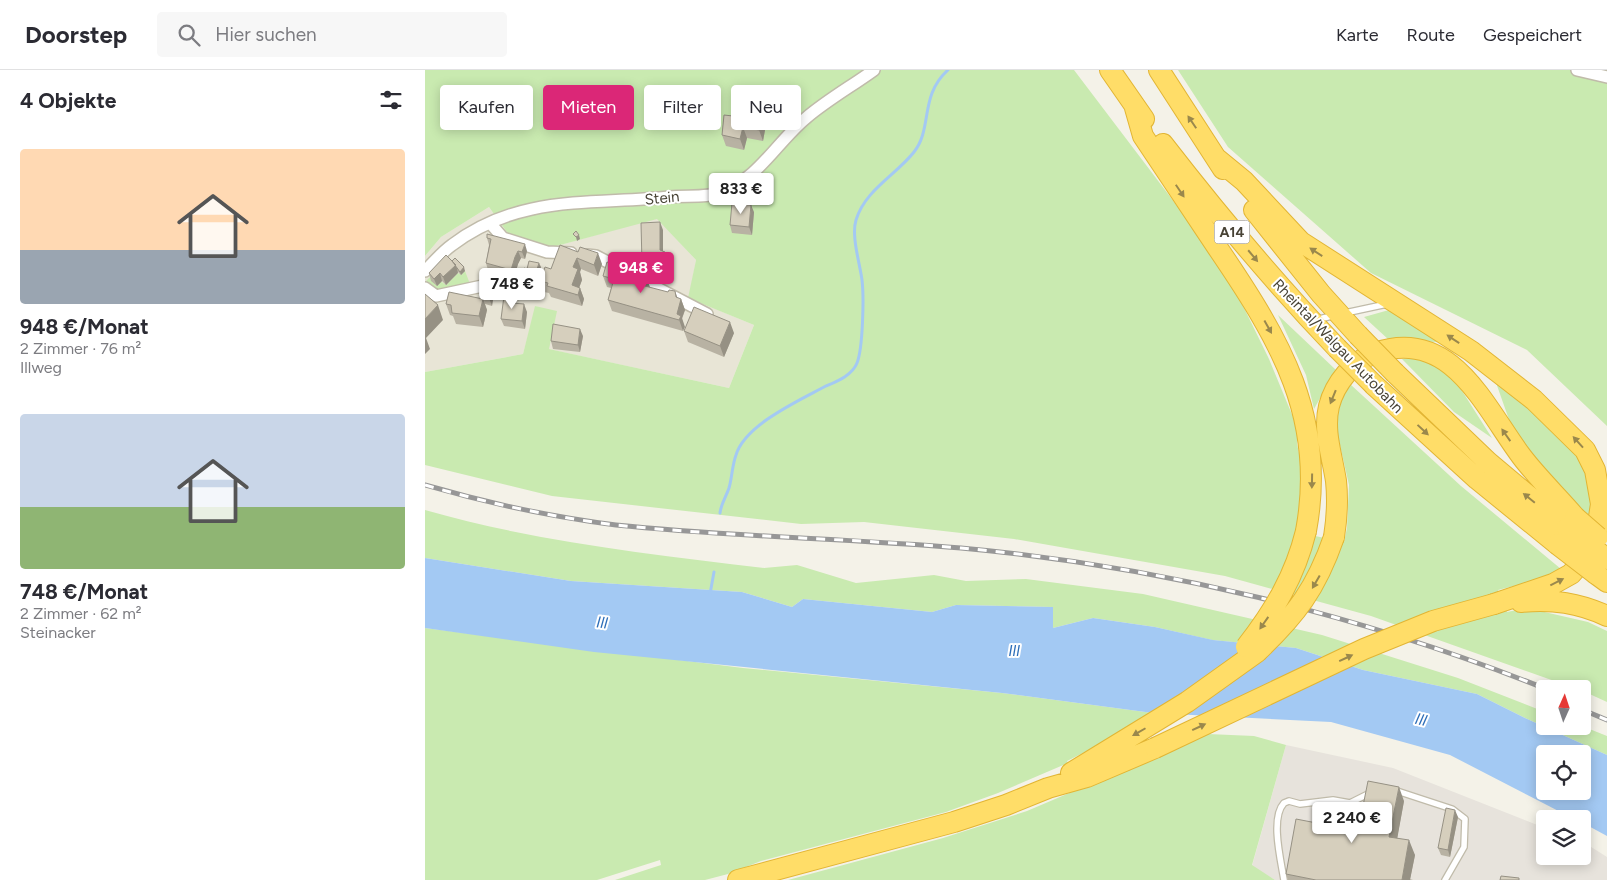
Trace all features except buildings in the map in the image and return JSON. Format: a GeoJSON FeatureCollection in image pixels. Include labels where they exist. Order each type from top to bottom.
{"type":"FeatureCollection","features":[{"type":"Feature","properties":{"kind":"highway","name":"Rheintal/Walgau Autobahn"},"geometry":{"type":"LineString","coordinates":[[1110,70],[1135,108],[1214,210],[1337,348],[1374,385],[1477,480],[1567,530]]}},
{"type":"Feature","properties":{"kind":"highway","name":"Rheintal/Walgau Autobahn"},"geometry":{"type":"LineString","coordinates":[[1159,70],[1216,158],[1283,249],[1340,315],[1395,374],[1482,456],[1567,530],[1604,569]]}},
{"type":"Feature","properties":{"kind":"highway"},"geometry":{"type":"LineString","coordinates":[[1135,108],[1143,136],[1243,285],[1270,330],[1295,382],[1311,450],[1312,482],[1306,532],[1301,550],[1282,596],[1266,622],[1222,675]]}},
{"type":"Feature","properties":{"kind":"highway"},"geometry":{"type":"LineString","coordinates":[[738,880],[897,839],[1006,805],[1048,788],[1087,777],[1155,748],[1364,649],[1433,621],[1494,604],[1553,584],[1571,574],[1587,556],[1597,530],[1601,504],[1595,470],[1585,450],[1534,400],[1471,351],[1301,242],[1258,199],[1244,181],[1216,158]]}},
{"type":"Feature","properties":{"kind":"highway"},"geometry":{"type":"LineString","coordinates":[[1048,788],[1187,702],[1222,675],[1257,652],[1300,607],[1320,575],[1334,537],[1337,500],[1327,430],[1331,402],[1340,383],[1358,363],[1371,355],[1397,348],[1415,349],[1443,359],[1458,370],[1476,391],[1523,458],[1567,530],[1607,546]]}},
{"type":"Feature","properties":{"kind":"highway"},"geometry":{"type":"LineString","coordinates":[[1494,604],[1563,601],[1588,607],[1607,616]]}},
{"type":"Feature","properties":{"kind":"street","name":"Stein"},"geometry":{"type":"LineString","coordinates":[[425,271],[450,246],[469,233],[490,222],[522,210],[566,202],[635,200],[719,193],[736,186],[758,168],[791,131],[808,116],[874,70]]}},
{"type":"Feature","properties":{"kind":"street"},"geometry":{"type":"LineString","coordinates":[[1577,70],[1607,77]]}},
{"type":"Feature","properties":{"kind":"street"},"geometry":{"type":"LineString","coordinates":[[490,222],[503,238],[547,252],[596,256],[715,318]]}},
{"type":"Feature","properties":{"kind":"street"},"geometry":{"type":"LineString","coordinates":[[425,288],[436,296],[487,285],[514,295]]}},
{"type":"Feature","properties":{"kind":"lane"},"geometry":{"type":"LineString","coordinates":[[1119,70],[1123,90]]}},
{"type":"Feature","properties":{"kind":"lane"},"geometry":{"type":"LineString","coordinates":[[1311,320],[1394,302]]}},
{"type":"Feature","properties":{"kind":"lane"},"geometry":{"type":"LineString","coordinates":[[1383,787],[1452,809],[1465,819],[1464,847],[1445,880]]}},
{"type":"Feature","properties":{"kind":"lane"},"geometry":{"type":"LineString","coordinates":[[1284,880],[1277,831],[1281,805],[1289,801],[1300,804],[1333,800],[1349,803],[1377,790]]}},
{"type":"Feature","properties":{"kind":"shaded area"},"geometry":{"type":"Polygon","coordinates":[[[489,207],[509,235],[549,248],[657,218],[696,260],[689,298],[754,325],[729,388],[548,349],[536,306],[523,354],[425,372],[425,256],[441,237],[489,207]]]}},
{"type":"Feature","properties":{"kind":"shaded area"},"geometry":{"type":"Polygon","coordinates":[[[1286,745],[1393,768],[1536,824],[1536,865],[1591,865],[1591,847],[1607,857],[1607,880],[1275,880],[1252,866],[1286,745]]]}},
{"type":"Feature","properties":{"kind":"green space"},"geometry":{"type":"Polygon","coordinates":[[[425,70],[1074,70],[1225,269],[1269,359],[1298,429],[1297,444],[1304,476],[1304,496],[1296,532],[1344,542],[1347,528],[1349,485],[1337,432],[1338,403],[1350,384],[1461,486],[1561,569],[1546,578],[1498,590],[1507,612],[1527,608],[1588,622],[1607,631],[1607,702],[1591,695],[1591,680],[1552,680],[1371,616],[1225,576],[1014,539],[864,522],[801,524],[552,496],[425,465],[425,372],[523,354],[535,306],[557,311],[549,349],[729,388],[754,325],[688,298],[696,260],[657,219],[549,248],[509,235],[489,207],[441,237],[425,256],[425,70]]]}},
{"type":"Feature","properties":{"kind":"green space"},"geometry":{"type":"Polygon","coordinates":[[[1178,70],[1607,70],[1607,426],[1527,350],[1371,273],[1228,147],[1178,70]]]}},
{"type":"Feature","properties":{"kind":"green space"},"geometry":{"type":"Polygon","coordinates":[[[465,271],[470,284],[440,292],[428,285],[426,281],[432,275],[446,285],[458,273],[461,275],[465,271]]]}},
{"type":"Feature","properties":{"kind":"green space"},"geometry":{"type":"Polygon","coordinates":[[[1389,310],[1438,342],[1389,340],[1364,317],[1389,310]]]}},
{"type":"Feature","properties":{"kind":"green space"},"geometry":{"type":"Polygon","coordinates":[[[1278,315],[1336,370],[1314,409],[1306,375],[1278,315]]]}},
{"type":"Feature","properties":{"kind":"green space"},"geometry":{"type":"Polygon","coordinates":[[[1426,357],[1457,383],[1492,438],[1454,412],[1402,359],[1426,357]]]}},
{"type":"Feature","properties":{"kind":"green space"},"geometry":{"type":"Polygon","coordinates":[[[1494,377],[1567,440],[1593,482],[1593,521],[1556,485],[1513,431],[1494,377]]]}},
{"type":"Feature","properties":{"kind":"green space"},"geometry":{"type":"Polygon","coordinates":[[[425,510],[509,531],[593,546],[764,568],[797,565],[856,583],[934,575],[966,581],[1026,579],[1143,594],[1322,635],[1458,678],[1536,708],[1536,723],[1477,694],[1363,670],[1296,648],[1212,640],[1155,627],[1093,618],[1053,628],[1053,607],[956,605],[932,612],[803,599],[792,607],[742,592],[571,581],[425,558],[425,510]]]}},
{"type":"Feature","properties":{"kind":"green space"},"geometry":{"type":"Polygon","coordinates":[[[425,628],[743,668],[1002,693],[1153,713],[1105,742],[1067,761],[1068,763],[998,793],[946,812],[761,861],[728,874],[705,880],[615,880],[661,865],[660,860],[597,880],[425,880],[425,628]]]}},
{"type":"Feature","properties":{"kind":"green space"},"geometry":{"type":"Polygon","coordinates":[[[1591,730],[1607,736],[1607,755],[1591,748],[1591,745],[1585,745],[1563,735],[1591,735],[1591,730]]]}},
{"type":"Feature","properties":{"kind":"green space"},"geometry":{"type":"Polygon","coordinates":[[[1208,734],[1254,736],[1286,745],[1252,865],[1275,880],[788,880],[943,838],[1027,811],[1208,734]]]}},
{"type":"Feature","properties":{"kind":"water","name":"Ill"},"geometry":{"type":"Polygon","coordinates":[[[425,558],[571,581],[742,592],[792,607],[803,599],[932,612],[956,605],[1053,607],[1053,628],[1093,618],[1155,627],[1213,640],[1296,648],[1363,670],[1477,694],[1536,723],[1536,735],[1563,735],[1585,745],[1536,745],[1536,799],[1450,755],[1331,722],[1153,713],[1002,693],[594,652],[425,628],[425,558]]]}},
{"type":"Feature","properties":{"kind":"water","name":"Ill"},"geometry":{"type":"Polygon","coordinates":[[[1591,748],[1607,755],[1607,836],[1591,827],[1591,810],[1557,810],[1537,800],[1591,800],[1591,748]]]}},
{"type":"Feature","properties":{"kind":"waterway"},"geometry":{"type":"LineString","coordinates":[[720,513],[729,488],[736,455],[741,444],[750,434],[774,415],[843,378],[855,368],[862,335],[863,298],[862,280],[855,242],[856,220],[866,200],[907,160],[920,143],[933,90],[948,70]]}},
{"type":"Feature","properties":{"kind":"waterway"},"geometry":{"type":"LineString","coordinates":[[710,594],[714,572]]}},
{"type":"Feature","properties":{"kind":"railway"},"geometry":{"type":"LineString","coordinates":[[425,485],[520,509],[616,525],[961,548],[1110,567],[1185,581],[1332,617],[1405,638],[1536,685]]}},
{"type":"Feature","properties":{"kind":"railway"},"geometry":{"type":"LineString","coordinates":[[1591,713],[1607,720]]}}]}
